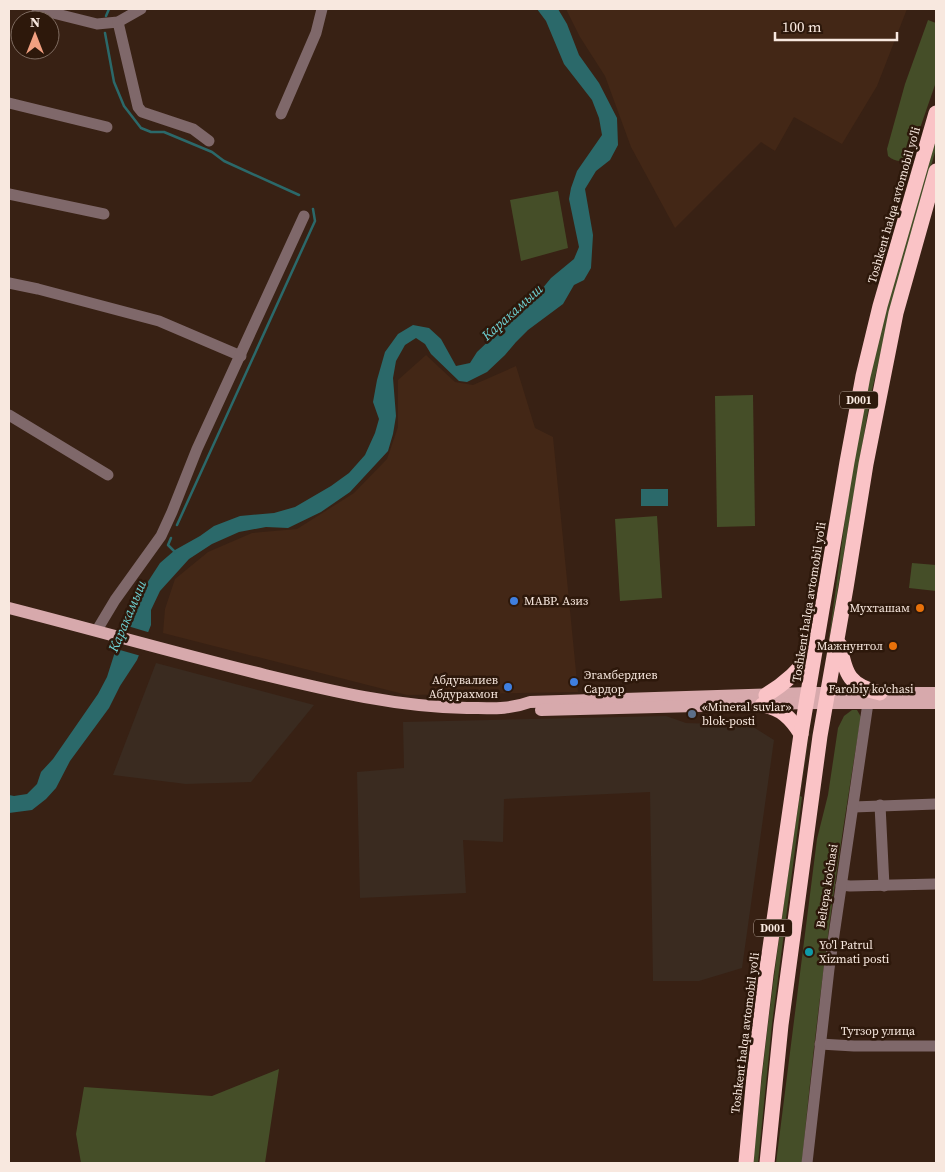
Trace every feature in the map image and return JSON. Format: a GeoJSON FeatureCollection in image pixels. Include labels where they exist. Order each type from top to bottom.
{"type":"FeatureCollection","features":[{"type":"Feature","properties":{"kind":"highway","name":"Toshkent halqa avtomobil yo'li"},"geometry":{"type":"LineString","coordinates":[[746,1163],[758,1036],[801,734],[847,462],[863,376],[890,271],[936,113]]}},
{"type":"Feature","properties":{"kind":"highway","name":"D001"},"geometry":{"type":"LineString","coordinates":[[766,1163],[780,1025],[820,736],[866,464],[888,348],[936,170]]}},
{"type":"Feature","properties":{"kind":"highway"},"geometry":{"type":"LineString","coordinates":[[838,635],[843,661],[850,677],[857,685],[880,693]]}},
{"type":"Feature","properties":{"kind":"highway"},"geometry":{"type":"LineString","coordinates":[[801,734],[783,712],[764,700],[794,675],[817,647]]}},
{"type":"Feature","properties":{"kind":"main road","name":"Farobiy ko'chasi"},"geometry":{"type":"LineString","coordinates":[[9,608],[324,690],[384,700],[454,708],[517,707],[530,702],[764,700],[827,698],[880,693],[936,693]]}},
{"type":"Feature","properties":{"kind":"main road","name":"Farobiy ko'chasi"},"geometry":{"type":"LineString","coordinates":[[827,698],[868,703],[936,703]]}},
{"type":"Feature","properties":{"kind":"street"},"geometry":{"type":"LineString","coordinates":[[37,9],[97,24],[118,22],[141,9]]}},
{"type":"Feature","properties":{"kind":"street"},"geometry":{"type":"LineString","coordinates":[[281,114],[316,33],[322,9]]}},
{"type":"Feature","properties":{"kind":"street"},"geometry":{"type":"LineString","coordinates":[[118,22],[138,107],[142,112],[193,130],[209,141]]}},
{"type":"Feature","properties":{"kind":"street"},"geometry":{"type":"LineString","coordinates":[[9,103],[107,127]]}},
{"type":"Feature","properties":{"kind":"street"},"geometry":{"type":"LineString","coordinates":[[9,194],[104,214]]}},
{"type":"Feature","properties":{"kind":"street"},"geometry":{"type":"LineString","coordinates":[[97,630],[115,600],[161,536],[197,449],[304,216]]}},
{"type":"Feature","properties":{"kind":"street"},"geometry":{"type":"LineString","coordinates":[[9,283],[159,321],[241,356]]}},
{"type":"Feature","properties":{"kind":"street"},"geometry":{"type":"LineString","coordinates":[[9,415],[108,475]]}},
{"type":"Feature","properties":{"kind":"street","name":"Beltepa ko'chasi"},"geometry":{"type":"LineString","coordinates":[[808,1163],[820,1044],[868,703]]}},
{"type":"Feature","properties":{"kind":"street"},"geometry":{"type":"LineString","coordinates":[[853,807],[936,804]]}},
{"type":"Feature","properties":{"kind":"street"},"geometry":{"type":"LineString","coordinates":[[880,805],[884,886]]}},
{"type":"Feature","properties":{"kind":"street"},"geometry":{"type":"LineString","coordinates":[[841,885],[936,884]]}},
{"type":"Feature","properties":{"kind":"street","name":"Тутзор улица"},"geometry":{"type":"LineString","coordinates":[[820,1044],[936,1046]]}},
{"type":"Feature","properties":{"kind":"shaded area"},"geometry":{"type":"Polygon","coordinates":[[[566,9],[907,9],[877,86],[842,144],[794,117],[775,151],[761,142],[675,228],[631,147],[605,76],[580,37],[566,9]]]}},
{"type":"Feature","properties":{"kind":"shaded area"},"geometry":{"type":"Polygon","coordinates":[[[426,355],[455,382],[473,385],[516,366],[535,428],[553,437],[578,692],[407,695],[163,633],[165,609],[175,579],[208,552],[252,533],[297,529],[354,493],[387,459],[398,427],[398,380],[426,355]]]}},
{"type":"Feature","properties":{"kind":"shaded area"},"geometry":{"type":"Polygon","coordinates":[[[156,663],[314,705],[251,782],[186,784],[113,775],[156,663]]]}},
{"type":"Feature","properties":{"kind":"shaded area"},"geometry":{"type":"Polygon","coordinates":[[[666,716],[686,723],[750,725],[774,740],[742,968],[699,981],[653,981],[650,792],[504,799],[503,842],[463,840],[466,893],[360,898],[357,772],[404,768],[403,722],[666,716]]]}},
{"type":"Feature","properties":{"kind":"green space"},"geometry":{"type":"Polygon","coordinates":[[[928,20],[936,23],[936,82],[910,157],[902,161],[896,161],[888,156],[887,149],[905,84],[928,20]]]}},
{"type":"Feature","properties":{"kind":"green space"},"geometry":{"type":"Polygon","coordinates":[[[936,129],[936,149],[901,269],[871,394],[825,664],[860,423],[905,238],[936,129]]]}},
{"type":"Feature","properties":{"kind":"green space"},"geometry":{"type":"Polygon","coordinates":[[[558,191],[568,248],[521,261],[510,200],[558,191]]]}},
{"type":"Feature","properties":{"kind":"green space"},"geometry":{"type":"Polygon","coordinates":[[[753,395],[755,526],[717,527],[715,396],[753,395]]]}},
{"type":"Feature","properties":{"kind":"green space"},"geometry":{"type":"Polygon","coordinates":[[[657,516],[662,598],[620,601],[615,519],[657,516]]]}},
{"type":"Feature","properties":{"kind":"green space"},"geometry":{"type":"Polygon","coordinates":[[[912,563],[936,565],[936,591],[909,588],[912,563]]]}},
{"type":"Feature","properties":{"kind":"green space"},"geometry":{"type":"Polygon","coordinates":[[[852,710],[857,710],[861,717],[827,940],[802,1163],[776,1163],[817,839],[828,795],[838,728],[844,716],[852,710]]]}},
{"type":"Feature","properties":{"kind":"green space"},"geometry":{"type":"Polygon","coordinates":[[[813,711],[800,796],[802,797],[772,1024],[758,1163],[753,1163],[779,937],[795,824],[813,711]]]}},
{"type":"Feature","properties":{"kind":"green space"},"geometry":{"type":"Polygon","coordinates":[[[279,1069],[265,1163],[81,1163],[76,1134],[84,1087],[212,1096],[279,1069]]]}},
{"type":"Feature","properties":{"kind":"water","name":"Каракамыш"},"geometry":{"type":"Polygon","coordinates":[[[537,9],[558,9],[567,24],[579,55],[599,83],[617,118],[618,145],[610,160],[596,171],[585,189],[593,235],[591,268],[584,280],[574,285],[563,304],[528,330],[487,372],[467,382],[459,381],[431,354],[425,344],[416,338],[405,345],[396,361],[393,378],[396,416],[388,451],[350,492],[321,512],[288,528],[266,527],[239,532],[212,544],[189,559],[160,591],[151,610],[151,625],[137,660],[120,686],[109,708],[70,761],[56,788],[32,810],[9,813],[9,795],[27,794],[37,784],[41,772],[53,759],[98,694],[107,677],[127,614],[160,563],[175,550],[214,526],[240,516],[274,513],[295,507],[349,473],[365,455],[375,433],[379,419],[373,402],[377,380],[385,352],[398,334],[413,325],[429,328],[441,339],[456,366],[470,363],[477,352],[537,295],[551,278],[574,259],[579,247],[569,199],[571,188],[577,171],[602,135],[599,118],[592,100],[564,64],[546,21],[537,9]]]}},
{"type":"Feature","properties":{"kind":"water"},"geometry":{"type":"Polygon","coordinates":[[[641,489],[668,489],[668,506],[641,506],[641,489]]]}},
{"type":"Feature","properties":{"kind":"pier"},"geometry":{"type":"Polygon","coordinates":[[[121,624],[151,633],[141,656],[113,648],[121,624]]]}},
{"type":"Feature","properties":{"kind":"waterway"},"geometry":{"type":"LineString","coordinates":[[106,16],[109,9]]}},
{"type":"Feature","properties":{"kind":"waterway"},"geometry":{"type":"LineString","coordinates":[[105,33],[114,82],[124,106],[141,128],[151,132],[164,132],[212,152],[224,161],[299,195]]}},
{"type":"Feature","properties":{"kind":"waterway"},"geometry":{"type":"LineString","coordinates":[[177,525],[315,221],[313,209]]}},
{"type":"Feature","properties":{"kind":"waterway"},"geometry":{"type":"LineString","coordinates":[[171,538],[168,545],[175,552]]}},
{"type":"Feature","properties":{"kind":"place","name":"МАВР. Азиз"},"geometry":{"type":"Point","coordinates":[514,601]}},
{"type":"Feature","properties":{"kind":"place","name":"Мухташам"},"geometry":{"type":"Point","coordinates":[920,608]}},
{"type":"Feature","properties":{"kind":"place","name":"Мажнунтол"},"geometry":{"type":"Point","coordinates":[893,646]}},
{"type":"Feature","properties":{"kind":"place","name":"Эгамбердиев Сардор"},"geometry":{"type":"Point","coordinates":[574,682]}},
{"type":"Feature","properties":{"kind":"place","name":"Абдувалиев Абдурахмон"},"geometry":{"type":"Point","coordinates":[508,687]}},
{"type":"Feature","properties":{"kind":"place","name":"«Mineral suvlar» blok-posti"},"geometry":{"type":"Point","coordinates":[692,714]}},
{"type":"Feature","properties":{"kind":"place","name":"Yo'l Patrul Xizmati posti"},"geometry":{"type":"Point","coordinates":[809,952]}}]}
